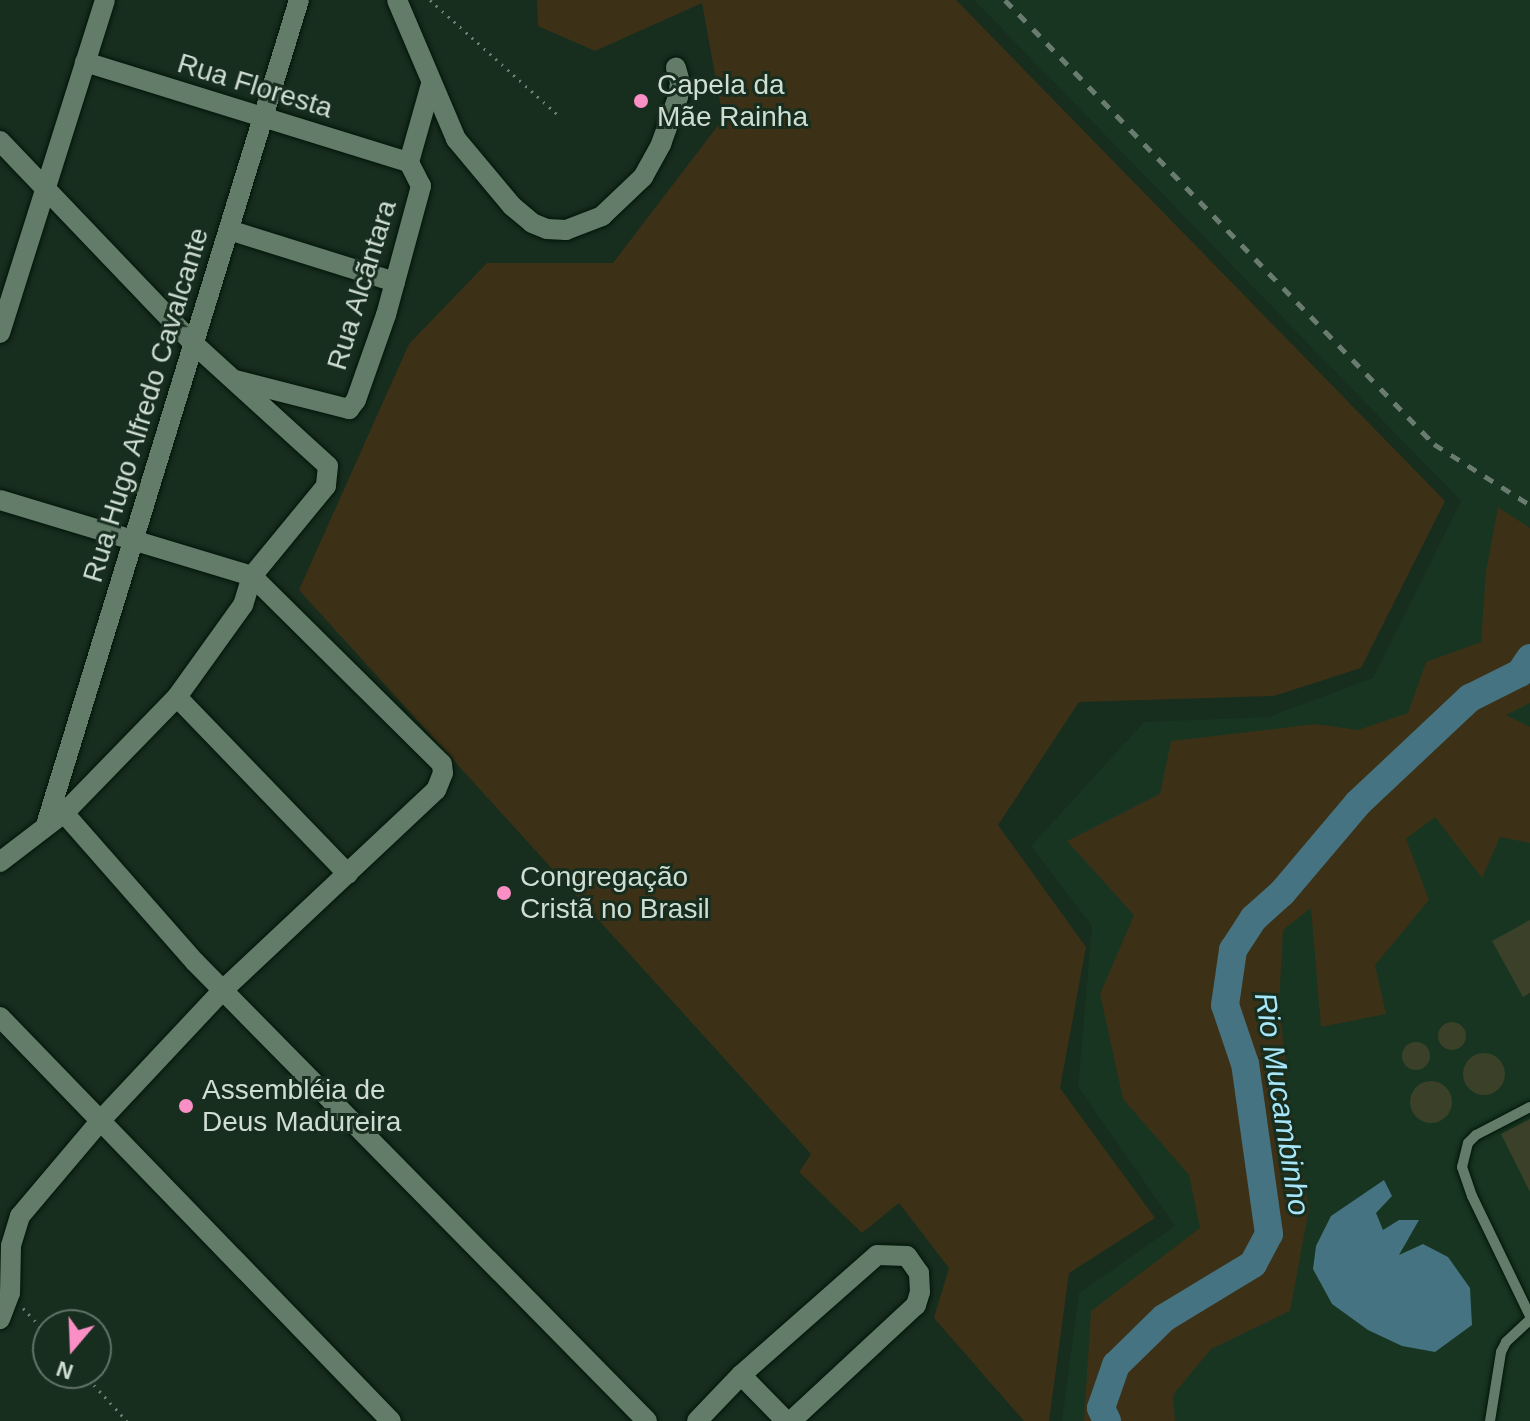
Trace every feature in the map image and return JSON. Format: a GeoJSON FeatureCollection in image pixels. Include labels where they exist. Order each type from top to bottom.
{"type":"FeatureCollection","features":[{"type":"Feature","properties":{"kind":"street"},"geometry":{"type":"LineString","coordinates":[[0,333],[5,301],[47,188],[105,0]]}},
{"type":"Feature","properties":{"kind":"street","name":"Rua Hugo Alfredo Cavalcante"},"geometry":{"type":"LineString","coordinates":[[46,825],[135,542],[260,117],[299,0]]}},
{"type":"Feature","properties":{"kind":"street"},"geometry":{"type":"LineString","coordinates":[[397,0],[456,139],[512,206],[532,223],[547,229],[566,230],[602,216],[643,177],[661,144],[678,97],[676,68]]}},
{"type":"Feature","properties":{"kind":"street","name":"Rua Floresta"},"geometry":{"type":"LineString","coordinates":[[85,62],[409,162]]}},
{"type":"Feature","properties":{"kind":"street","name":"Rua Alcãntara"},"geometry":{"type":"LineString","coordinates":[[231,379],[349,409],[356,400],[395,282],[421,186],[409,162],[431,84]]}},
{"type":"Feature","properties":{"kind":"street"},"geometry":{"type":"LineString","coordinates":[[0,141],[194,344],[328,466],[326,486],[252,576],[243,605],[177,697],[64,813],[0,862]]}},
{"type":"Feature","properties":{"kind":"street"},"geometry":{"type":"LineString","coordinates":[[229,230],[395,282]]}},
{"type":"Feature","properties":{"kind":"street"},"geometry":{"type":"LineString","coordinates":[[0,500],[252,576],[442,764],[441,782],[436,790],[223,990],[102,1119],[20,1216],[11,1246],[10,1293],[0,1319]]}},
{"type":"Feature","properties":{"kind":"street"},"geometry":{"type":"LineString","coordinates":[[177,697],[348,874]]}},
{"type":"Feature","properties":{"kind":"street"},"geometry":{"type":"LineString","coordinates":[[64,813],[223,990],[647,1421]]}},
{"type":"Feature","properties":{"kind":"street"},"geometry":{"type":"LineString","coordinates":[[0,1017],[391,1421]]}},
{"type":"Feature","properties":{"kind":"street"},"geometry":{"type":"LineString","coordinates":[[697,1421],[741,1375],[877,1255],[907,1256],[919,1273],[920,1292],[916,1305],[789,1421],[741,1375]]}},
{"type":"Feature","properties":{"kind":"lane"},"geometry":{"type":"LineString","coordinates":[[1490,1421],[1501,1352],[1506,1342],[1530,1318],[1472,1196],[1462,1167],[1468,1143],[1476,1135],[1530,1107]]}},
{"type":"Feature","properties":{"kind":"path"},"geometry":{"type":"LineString","coordinates":[[430,0],[558,115]]}},
{"type":"Feature","properties":{"kind":"path"},"geometry":{"type":"LineString","coordinates":[[10,1293],[32,1317]]}},
{"type":"Feature","properties":{"kind":"path"},"geometry":{"type":"LineString","coordinates":[[98,1389],[127,1421]]}},
{"type":"Feature","properties":{"kind":"shaded area"},"geometry":{"type":"Polygon","coordinates":[[[537,0],[956,0],[1445,501],[1361,668],[1274,696],[1079,702],[998,825],[1086,947],[1060,1088],[1155,1218],[1069,1273],[1049,1421],[1024,1421],[934,1318],[949,1268],[899,1203],[862,1233],[799,1172],[811,1154],[299,590],[409,344],[487,263],[613,263],[723,119],[702,3],[595,51],[538,26],[537,0]]]}},
{"type":"Feature","properties":{"kind":"shaded area"},"geometry":{"type":"Polygon","coordinates":[[[974,0],[1530,0],[1530,1421],[1062,1421],[1079,1293],[1175,1226],[1078,1087],[1092,926],[1031,846],[1144,722],[1268,717],[1373,678],[1461,501],[974,0]]]}},
{"type":"Feature","properties":{"kind":"shaded area"},"geometry":{"type":"Polygon","coordinates":[[[1498,507],[1530,528],[1530,703],[1506,715],[1530,727],[1530,843],[1500,837],[1482,878],[1435,817],[1406,839],[1429,900],[1375,965],[1386,1014],[1321,1027],[1311,908],[1283,930],[1279,1005],[1290,1101],[1309,1209],[1290,1311],[1211,1349],[1173,1395],[1175,1421],[1084,1421],[1091,1311],[1200,1228],[1189,1175],[1123,1099],[1100,994],[1134,915],[1067,841],[1160,794],[1171,741],[1316,724],[1358,730],[1408,713],[1426,662],[1481,642],[1486,571],[1498,507]]]}},
{"type":"Feature","properties":{"kind":"water"},"geometry":{"type":"Polygon","coordinates":[[[1384,1180],[1392,1196],[1376,1213],[1383,1230],[1399,1220],[1419,1220],[1399,1255],[1423,1244],[1448,1257],[1470,1288],[1472,1325],[1435,1352],[1402,1346],[1368,1330],[1332,1304],[1313,1269],[1316,1246],[1331,1216],[1384,1180]]]}},
{"type":"Feature","properties":{"kind":"building","name":"Capela da Mãe Rainha"},"geometry":{"type":"Polygon","coordinates":[[[637,91],[652,98],[646,111],[631,104],[637,91]]]}},
{"type":"Feature","properties":{"kind":"building"},"geometry":{"type":"Polygon","coordinates":[[[1530,920],[1530,993],[1523,997],[1492,941],[1530,920]]]}},
{"type":"Feature","properties":{"kind":"building"},"geometry":{"type":"Polygon","coordinates":[[[1452,1022],[1462,1026],[1466,1036],[1462,1046],[1452,1050],[1442,1046],[1438,1036],[1442,1026],[1452,1022]]]}},
{"type":"Feature","properties":{"kind":"building"},"geometry":{"type":"Polygon","coordinates":[[[1416,1042],[1426,1046],[1430,1056],[1426,1066],[1416,1070],[1406,1066],[1402,1056],[1406,1046],[1416,1042]]]}},
{"type":"Feature","properties":{"kind":"building"},"geometry":{"type":"Polygon","coordinates":[[[1484,1053],[1499,1059],[1505,1074],[1499,1089],[1484,1095],[1469,1089],[1463,1074],[1469,1059],[1484,1053]]]}},
{"type":"Feature","properties":{"kind":"building"},"geometry":{"type":"Polygon","coordinates":[[[1431,1081],[1446,1087],[1452,1102],[1446,1117],[1431,1123],[1416,1117],[1410,1102],[1416,1087],[1431,1081]]]}},
{"type":"Feature","properties":{"kind":"building"},"geometry":{"type":"Polygon","coordinates":[[[1530,1119],[1530,1192],[1501,1134],[1530,1119]]]}},
{"type":"Feature","properties":{"kind":"waterway","name":"Rio Mucambinho"},"geometry":{"type":"LineString","coordinates":[[1107,1421],[1101,1408],[1116,1365],[1164,1318],[1253,1264],[1269,1234],[1245,1064],[1225,1005],[1233,950],[1254,918],[1282,893],[1358,803],[1470,698],[1520,673],[1530,658]]}},
{"type":"Feature","properties":{"kind":"railway"},"geometry":{"type":"LineString","coordinates":[[1005,0],[1434,444],[1530,505]]}},
{"type":"Feature","properties":{"kind":"place","name":"Capela da Mãe Rainha"},"geometry":{"type":"Point","coordinates":[641,101]}},
{"type":"Feature","properties":{"kind":"place","name":"Congregação Cristã no Brasil"},"geometry":{"type":"Point","coordinates":[504,893]}},
{"type":"Feature","properties":{"kind":"place","name":"Assembléia de Deus Madureira"},"geometry":{"type":"Point","coordinates":[186,1106]}}]}
